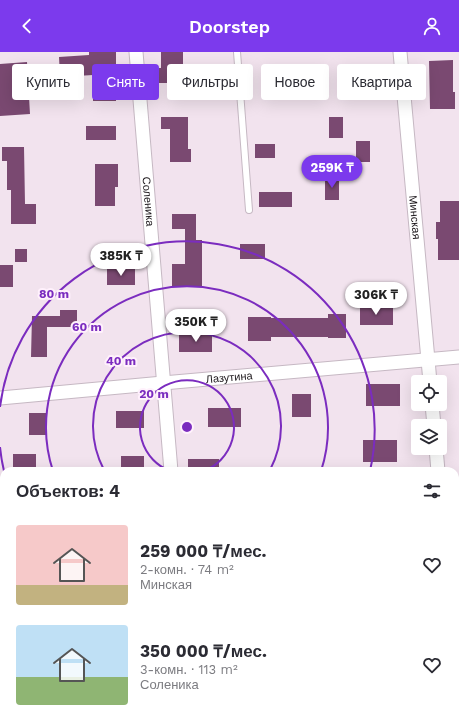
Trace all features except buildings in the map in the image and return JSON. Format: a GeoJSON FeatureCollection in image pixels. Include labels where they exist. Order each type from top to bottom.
{"type":"FeatureCollection","features":[{"type":"Feature","properties":{"kind":"street","name":"Соленика"},"geometry":{"type":"LineString","coordinates":[[136,52],[171,467]]}},
{"type":"Feature","properties":{"kind":"street","name":"Минская"},"geometry":{"type":"LineString","coordinates":[[400,52],[429,375]]}},
{"type":"Feature","properties":{"kind":"street","name":"Лазутина"},"geometry":{"type":"LineString","coordinates":[[0,398],[459,357]]}},
{"type":"Feature","properties":{"kind":"street"},"geometry":{"type":"LineString","coordinates":[[437,455],[438,467]]}},
{"type":"Feature","properties":{"kind":"lane"},"geometry":{"type":"LineString","coordinates":[[237,52],[249,210]]}}]}
